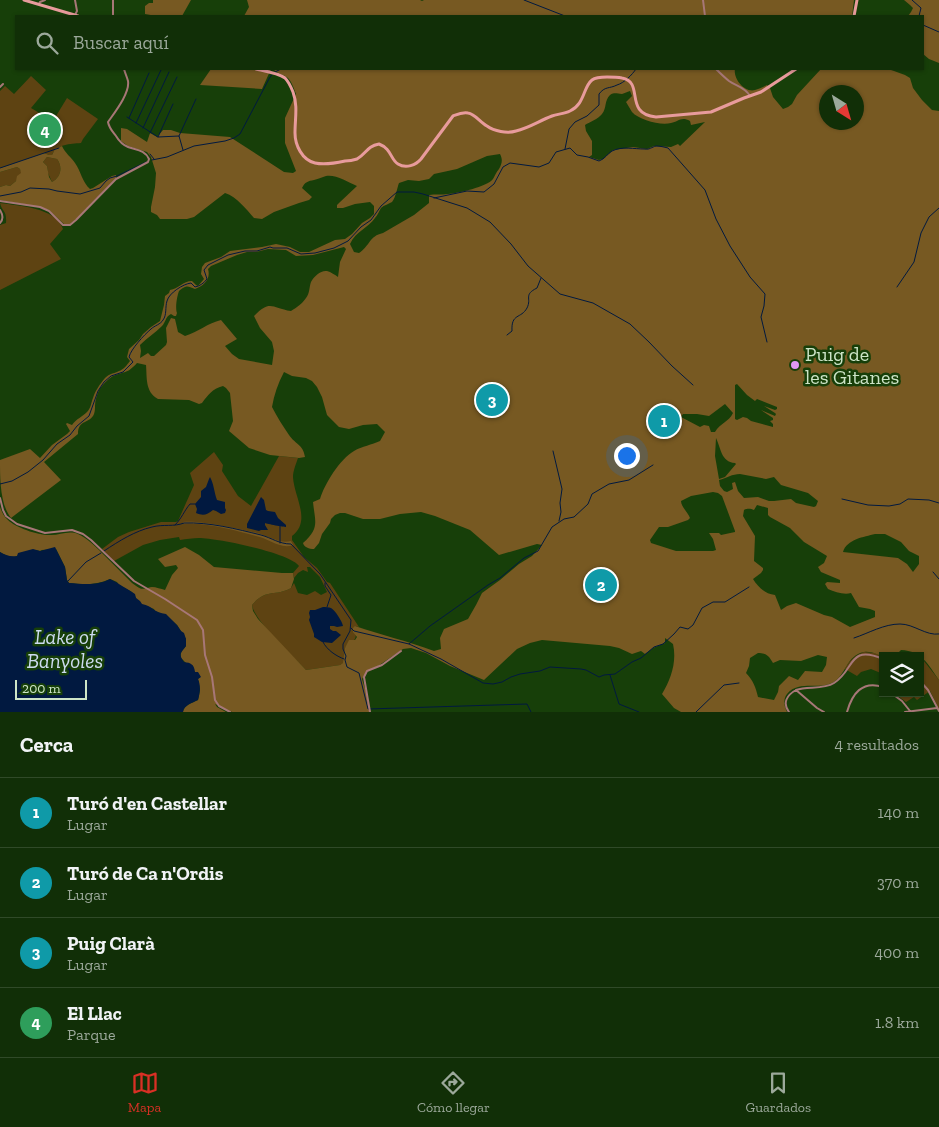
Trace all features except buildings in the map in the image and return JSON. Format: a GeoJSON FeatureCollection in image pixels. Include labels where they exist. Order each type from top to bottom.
{"type":"FeatureCollection","features":[{"type":"Feature","properties":{"kind":"main road"},"geometry":{"type":"LineString","coordinates":[[24,0],[74,15]]}},
{"type":"Feature","properties":{"kind":"main road"},"geometry":{"type":"LineString","coordinates":[[854,15],[857,0]]}},
{"type":"Feature","properties":{"kind":"main road"},"geometry":{"type":"LineString","coordinates":[[259,70],[279,76],[289,83],[297,104],[296,143],[298,149],[310,161],[316,163],[353,160],[357,159],[369,147],[378,144],[388,149],[398,164],[405,166],[413,165],[421,159],[453,116],[467,113],[488,127],[513,132],[527,128],[554,115],[570,111],[580,102],[593,79],[612,77],[629,80],[634,89],[638,108],[644,115],[649,117],[711,112],[761,92],[794,70]]}},
{"type":"Feature","properties":{"kind":"street"},"geometry":{"type":"LineString","coordinates":[[39,4],[45,0]]}},
{"type":"Feature","properties":{"kind":"street"},"geometry":{"type":"LineString","coordinates":[[75,0],[77,15]]}},
{"type":"Feature","properties":{"kind":"street"},"geometry":{"type":"LineString","coordinates":[[113,0],[113,15]]}},
{"type":"Feature","properties":{"kind":"street"},"geometry":{"type":"LineString","coordinates":[[703,0],[705,15]]}},
{"type":"Feature","properties":{"kind":"street"},"geometry":{"type":"LineString","coordinates":[[0,201],[40,208],[48,211],[63,225],[70,225],[116,179],[148,162],[147,154],[126,147],[108,125],[108,122],[122,101],[128,86],[124,70]]}},
{"type":"Feature","properties":{"kind":"street"},"geometry":{"type":"LineString","coordinates":[[717,70],[730,82],[744,89],[750,96]]}},
{"type":"Feature","properties":{"kind":"street"},"geometry":{"type":"LineString","coordinates":[[0,87],[3,84]]}},
{"type":"Feature","properties":{"kind":"street"},"geometry":{"type":"LineString","coordinates":[[0,210],[3,219],[0,223]]}},
{"type":"Feature","properties":{"kind":"street"},"geometry":{"type":"LineString","coordinates":[[0,498],[6,516],[17,524],[45,533],[72,530],[83,534],[134,581],[196,620],[203,630],[205,655],[212,676],[215,700],[219,706],[230,712]]}},
{"type":"Feature","properties":{"kind":"street"},"geometry":{"type":"LineString","coordinates":[[370,712],[364,678],[365,674],[367,671],[382,665],[401,650]]}},
{"type":"Feature","properties":{"kind":"street"},"geometry":{"type":"LineString","coordinates":[[789,712],[786,708],[786,699],[788,695],[796,690],[804,687],[827,686],[835,682],[853,660],[864,654],[879,657]]}},
{"type":"Feature","properties":{"kind":"street"},"geometry":{"type":"LineString","coordinates":[[847,712],[853,696],[859,690],[866,686],[879,686]]}},
{"type":"Feature","properties":{"kind":"street"},"geometry":{"type":"LineString","coordinates":[[905,712],[938,710],[924,686]]}},
{"type":"Feature","properties":{"kind":"street"},"geometry":{"type":"LineString","coordinates":[[796,690],[824,712]]}},
{"type":"Feature","properties":{"kind":"street"},"geometry":{"type":"LineString","coordinates":[[896,697],[910,711]]}},
{"type":"Feature","properties":{"kind":"shaded area"},"geometry":{"type":"Polygon","coordinates":[[[153,0],[191,0],[183,15],[145,14],[145,6],[153,3],[153,0]]]}},
{"type":"Feature","properties":{"kind":"shaded area"},"geometry":{"type":"Polygon","coordinates":[[[247,0],[854,0],[852,15],[245,15],[249,7],[247,0]]]}},
{"type":"Feature","properties":{"kind":"shaded area"},"geometry":{"type":"Polygon","coordinates":[[[904,0],[939,0],[939,63],[924,55],[924,15],[909,15],[913,8],[904,0]]]}},
{"type":"Feature","properties":{"kind":"shaded area"},"geometry":{"type":"Polygon","coordinates":[[[210,70],[271,70],[262,89],[200,85],[210,70]]]}},
{"type":"Feature","properties":{"kind":"shaded area"},"geometry":{"type":"Polygon","coordinates":[[[274,70],[735,70],[740,84],[747,89],[755,90],[767,85],[773,97],[783,109],[792,104],[797,95],[820,70],[891,70],[910,78],[913,88],[922,100],[932,110],[939,111],[939,680],[924,659],[924,652],[901,650],[899,652],[879,652],[879,655],[864,652],[853,657],[837,680],[832,683],[820,686],[797,687],[792,690],[785,698],[787,712],[681,712],[674,708],[662,694],[674,664],[673,644],[665,638],[665,643],[645,654],[641,651],[632,654],[610,646],[542,640],[517,649],[484,680],[450,666],[426,653],[411,648],[403,649],[366,672],[362,679],[370,712],[232,712],[215,704],[226,712],[183,712],[187,706],[198,700],[200,690],[198,679],[200,677],[181,658],[181,653],[186,646],[186,639],[177,625],[167,616],[140,604],[132,592],[110,579],[90,584],[69,583],[65,567],[56,549],[32,550],[12,557],[0,552],[0,507],[8,520],[28,531],[46,535],[71,532],[88,540],[132,583],[142,589],[152,587],[165,590],[172,575],[178,568],[176,565],[165,567],[158,559],[185,547],[214,567],[293,573],[294,579],[291,588],[262,596],[252,605],[258,619],[306,670],[343,663],[345,648],[349,640],[355,640],[357,637],[353,632],[355,626],[434,651],[441,649],[440,638],[444,629],[468,619],[482,593],[532,556],[542,545],[537,544],[499,555],[470,530],[421,512],[400,514],[380,519],[363,519],[340,513],[331,519],[314,549],[304,546],[303,543],[314,529],[313,502],[320,499],[325,486],[338,465],[357,449],[380,441],[385,432],[377,424],[349,429],[339,427],[327,415],[322,397],[312,381],[284,372],[276,389],[272,407],[289,435],[303,449],[305,457],[270,455],[249,448],[229,431],[233,421],[230,393],[223,386],[213,391],[199,404],[189,400],[158,399],[149,388],[146,365],[137,363],[128,371],[113,376],[103,384],[95,402],[95,412],[92,417],[80,426],[78,434],[44,462],[61,480],[11,518],[7,512],[1,491],[0,460],[30,449],[40,458],[52,445],[70,431],[66,424],[72,425],[87,412],[103,380],[108,375],[125,367],[130,361],[127,357],[129,349],[143,334],[160,321],[165,296],[170,290],[189,281],[198,286],[204,279],[201,274],[205,263],[221,257],[230,251],[276,244],[290,247],[300,252],[309,252],[335,240],[345,239],[374,214],[374,206],[370,202],[337,208],[337,205],[357,186],[333,176],[308,181],[302,188],[312,197],[309,200],[274,212],[262,219],[254,218],[237,200],[225,193],[194,217],[187,219],[160,219],[151,212],[156,173],[151,157],[147,152],[128,146],[121,141],[121,128],[127,129],[147,142],[150,133],[157,137],[163,130],[230,137],[284,172],[293,173],[296,171],[285,143],[285,118],[296,94],[288,78],[274,70]],[[630,91],[610,95],[602,114],[585,125],[592,141],[592,155],[589,157],[599,160],[603,159],[613,150],[633,147],[647,149],[654,146],[671,147],[678,144],[680,146],[705,122],[691,125],[690,121],[684,119],[667,124],[645,120],[630,110],[626,102],[632,96],[630,91]],[[500,154],[487,156],[457,169],[434,174],[429,179],[419,181],[408,180],[399,183],[392,202],[381,208],[377,216],[350,244],[354,252],[359,253],[375,236],[414,215],[429,203],[429,195],[458,192],[490,182],[499,169],[502,158],[500,154]],[[344,247],[313,255],[296,256],[286,250],[268,249],[247,252],[211,266],[208,269],[208,279],[204,284],[195,289],[187,287],[179,291],[176,302],[176,316],[169,315],[162,326],[140,345],[140,358],[148,353],[154,356],[166,345],[166,328],[171,318],[175,319],[178,332],[185,336],[221,320],[237,339],[225,346],[232,354],[239,359],[272,365],[274,351],[272,342],[260,328],[254,316],[268,306],[291,311],[297,307],[307,296],[311,282],[322,271],[327,271],[338,277],[340,262],[346,249],[344,247]],[[737,384],[735,385],[735,419],[743,417],[773,427],[770,421],[773,418],[761,410],[775,416],[775,413],[764,406],[775,410],[777,407],[757,399],[755,401],[737,384]],[[725,404],[709,416],[683,414],[681,417],[700,427],[704,425],[709,426],[711,432],[715,432],[733,413],[725,404]],[[716,438],[715,456],[719,479],[725,477],[736,464],[724,457],[716,438]],[[740,474],[719,480],[720,486],[727,492],[733,489],[732,483],[735,482],[738,491],[744,498],[758,497],[769,501],[791,499],[796,503],[816,506],[818,501],[808,493],[781,485],[774,477],[766,479],[740,474]],[[713,492],[691,496],[681,501],[690,518],[668,527],[659,527],[650,540],[651,543],[676,551],[713,551],[716,550],[709,533],[719,533],[721,535],[735,532],[722,496],[713,492]],[[757,505],[754,510],[744,510],[743,516],[755,536],[754,561],[763,568],[761,573],[753,579],[762,590],[775,595],[781,610],[796,603],[832,617],[850,627],[875,617],[875,611],[859,607],[851,593],[842,593],[828,589],[825,584],[827,582],[840,583],[840,580],[821,572],[818,567],[824,563],[827,556],[804,542],[790,528],[770,517],[768,515],[768,508],[757,505]],[[875,534],[856,539],[848,544],[843,552],[898,558],[907,564],[913,572],[919,564],[919,556],[909,551],[901,542],[885,534],[875,534]],[[758,653],[750,658],[746,673],[754,684],[758,697],[774,700],[779,686],[789,676],[798,680],[805,671],[822,672],[826,665],[827,657],[818,655],[801,661],[780,660],[773,663],[767,655],[763,654],[758,653]]]}},
{"type":"Feature","properties":{"kind":"shaded area"},"geometry":{"type":"Polygon","coordinates":[[[31,76],[46,90],[31,108],[53,121],[67,98],[98,119],[81,143],[60,147],[52,155],[44,153],[0,168],[0,91],[5,86],[14,94],[31,76]]]}},
{"type":"Feature","properties":{"kind":"shaded area"},"geometry":{"type":"Polygon","coordinates":[[[62,146],[77,166],[90,189],[116,175],[116,178],[70,224],[64,224],[49,210],[0,200],[0,187],[10,186],[21,173],[17,167],[0,172],[0,168],[44,153],[52,155],[55,149],[62,146]],[[47,157],[43,162],[47,166],[52,182],[60,172],[60,165],[57,159],[47,157]]]}},
{"type":"Feature","properties":{"kind":"shaded area"},"geometry":{"type":"Polygon","coordinates":[[[47,157],[57,159],[60,165],[59,175],[52,182],[47,166],[43,162],[47,157]]]}},
{"type":"Feature","properties":{"kind":"shaded area"},"geometry":{"type":"Polygon","coordinates":[[[17,167],[22,173],[16,181],[10,186],[0,187],[0,172],[17,167]]]}},
{"type":"Feature","properties":{"kind":"shaded area"},"geometry":{"type":"Polygon","coordinates":[[[0,203],[45,212],[59,222],[63,229],[50,244],[61,259],[0,290],[0,225],[6,223],[6,219],[0,203]]]}},
{"type":"Feature","properties":{"kind":"shaded area"},"geometry":{"type":"Polygon","coordinates":[[[214,452],[223,465],[222,471],[238,496],[251,506],[279,456],[298,458],[293,477],[300,508],[301,523],[298,530],[292,536],[292,540],[304,557],[330,583],[359,627],[355,626],[355,639],[345,648],[344,663],[306,670],[267,629],[252,605],[262,596],[285,591],[291,588],[294,583],[298,593],[307,595],[315,591],[321,595],[327,592],[320,577],[310,567],[307,567],[308,572],[303,570],[294,578],[293,573],[299,566],[282,556],[236,543],[197,538],[180,540],[179,537],[160,540],[143,545],[114,561],[102,549],[118,537],[129,532],[161,522],[178,521],[194,485],[190,473],[214,452]]]}},
{"type":"Feature","properties":{"kind":"shaded area"},"geometry":{"type":"Polygon","coordinates":[[[183,522],[209,524],[240,529],[278,541],[291,541],[293,545],[284,546],[261,537],[230,529],[201,524],[184,524],[183,522]]]}},
{"type":"Feature","properties":{"kind":"shaded area"},"geometry":{"type":"Polygon","coordinates":[[[864,652],[879,655],[879,672],[871,669],[861,672],[857,676],[845,669],[858,655],[864,652]]]}},
{"type":"Feature","properties":{"kind":"shaded area"},"geometry":{"type":"Polygon","coordinates":[[[924,661],[939,680],[939,709],[930,691],[924,695],[924,661]]]}},
{"type":"Feature","properties":{"kind":"shaded area"},"geometry":{"type":"Polygon","coordinates":[[[899,697],[914,697],[906,702],[899,697]]]}},
{"type":"Feature","properties":{"kind":"water"},"geometry":{"type":"Polygon","coordinates":[[[210,477],[217,500],[225,502],[225,513],[221,514],[213,510],[205,514],[196,513],[195,504],[201,497],[201,491],[206,487],[210,477]]]}},
{"type":"Feature","properties":{"kind":"water"},"geometry":{"type":"Polygon","coordinates":[[[261,497],[264,500],[266,510],[275,512],[286,527],[265,523],[268,530],[259,531],[247,528],[247,524],[261,497]]]}},
{"type":"Feature","properties":{"kind":"water","name":"Lake of Banyoles"},"geometry":{"type":"Polygon","coordinates":[[[55,547],[65,567],[69,583],[95,584],[110,579],[135,594],[142,604],[166,614],[177,625],[184,633],[186,639],[186,646],[181,657],[184,662],[192,664],[195,672],[198,672],[201,677],[198,679],[200,689],[198,700],[187,706],[183,712],[0,712],[0,552],[8,556],[17,556],[18,553],[33,549],[40,551],[55,547]]]}},
{"type":"Feature","properties":{"kind":"water"},"geometry":{"type":"Polygon","coordinates":[[[323,607],[333,609],[343,626],[330,626],[330,629],[341,635],[332,643],[322,642],[314,637],[309,620],[310,610],[323,607]]]}},
{"type":"Feature","properties":{"kind":"waterway"},"geometry":{"type":"LineString","coordinates":[[524,0],[562,15]]}},
{"type":"Feature","properties":{"kind":"waterway"},"geometry":{"type":"LineString","coordinates":[[912,0],[921,8],[919,15]]}},
{"type":"Feature","properties":{"kind":"waterway"},"geometry":{"type":"LineString","coordinates":[[924,25],[939,32]]}},
{"type":"Feature","properties":{"kind":"waterway"},"geometry":{"type":"LineString","coordinates":[[136,123],[161,70]]}},
{"type":"Feature","properties":{"kind":"waterway"},"geometry":{"type":"LineString","coordinates":[[275,72],[279,70]]}},
{"type":"Feature","properties":{"kind":"waterway"},"geometry":{"type":"LineString","coordinates":[[565,149],[569,129],[575,122],[587,116],[599,105],[599,94],[601,91],[622,82],[635,70]]}},
{"type":"Feature","properties":{"kind":"waterway"},"geometry":{"type":"LineString","coordinates":[[143,128],[169,72]]}},
{"type":"Feature","properties":{"kind":"waterway"},"geometry":{"type":"LineString","coordinates":[[129,118],[149,73]]}},
{"type":"Feature","properties":{"kind":"waterway"},"geometry":{"type":"LineString","coordinates":[[152,160],[167,157],[194,146],[225,141],[240,134],[272,75]]}},
{"type":"Feature","properties":{"kind":"waterway"},"geometry":{"type":"LineString","coordinates":[[150,133],[177,77]]}},
{"type":"Feature","properties":{"kind":"waterway"},"geometry":{"type":"LineString","coordinates":[[179,136],[196,99]]}},
{"type":"Feature","properties":{"kind":"waterway"},"geometry":{"type":"LineString","coordinates":[[158,137],[173,104]]}},
{"type":"Feature","properties":{"kind":"waterway"},"geometry":{"type":"LineString","coordinates":[[127,117],[158,137],[179,136],[183,150]]}},
{"type":"Feature","properties":{"kind":"waterway"},"geometry":{"type":"LineString","coordinates":[[434,198],[467,191],[484,192],[494,184],[503,167],[510,163],[539,167],[549,163],[556,152],[570,148],[577,155],[599,161],[612,151],[620,149],[649,149],[656,146],[668,148],[705,190],[716,219],[730,246],[750,277],[765,294],[761,317],[767,342]]}},
{"type":"Feature","properties":{"kind":"waterway"},"geometry":{"type":"LineString","coordinates":[[0,168],[59,148]]}},
{"type":"Feature","properties":{"kind":"waterway"},"geometry":{"type":"LineString","coordinates":[[150,154],[154,159]]}},
{"type":"Feature","properties":{"kind":"waterway"},"geometry":{"type":"LineString","coordinates":[[0,196],[21,192],[30,188],[80,194],[100,188],[110,178],[146,162]]}},
{"type":"Feature","properties":{"kind":"waterway"},"geometry":{"type":"LineString","coordinates":[[0,484],[12,481],[28,472],[89,416],[98,391],[104,382],[111,376],[123,372],[133,362],[129,357],[135,346],[152,328],[161,323],[165,316],[167,301],[170,295],[180,287],[188,284],[191,283],[195,287],[203,283],[207,279],[204,270],[208,265],[228,255],[270,247],[287,248],[301,254],[315,253],[334,248],[348,241],[397,192],[423,194],[467,208],[490,222],[511,244],[528,266],[560,294],[593,303],[630,324],[693,385]]}},
{"type":"Feature","properties":{"kind":"waterway"},"geometry":{"type":"LineString","coordinates":[[897,287],[914,262],[921,233],[929,217],[939,208]]}},
{"type":"Feature","properties":{"kind":"waterway"},"geometry":{"type":"LineString","coordinates":[[507,335],[512,331],[513,321],[527,308],[529,295],[537,288],[541,278]]}},
{"type":"Feature","properties":{"kind":"waterway"},"geometry":{"type":"LineString","coordinates":[[553,451],[562,489],[559,521]]}},
{"type":"Feature","properties":{"kind":"waterway"},"geometry":{"type":"LineString","coordinates":[[351,628],[354,631],[409,644],[430,626],[500,578],[524,558],[538,551],[552,527],[564,519],[574,517],[588,504],[592,494],[609,484],[629,480],[653,465]]}},
{"type":"Feature","properties":{"kind":"waterway"},"geometry":{"type":"LineString","coordinates":[[842,499],[868,505],[889,506],[900,504],[908,499],[929,500],[939,503]]}},
{"type":"Feature","properties":{"kind":"waterway"},"geometry":{"type":"LineString","coordinates":[[175,525],[190,504],[195,504]]}},
{"type":"Feature","properties":{"kind":"waterway"},"geometry":{"type":"LineString","coordinates":[[104,551],[139,531],[156,526],[184,523],[223,526],[291,544],[320,574],[351,620],[350,631],[343,644],[345,660],[347,667],[359,673],[368,709],[527,704],[531,712]]}},
{"type":"Feature","properties":{"kind":"waterway"},"geometry":{"type":"LineString","coordinates":[[280,526],[280,543]]}},
{"type":"Feature","properties":{"kind":"waterway"},"geometry":{"type":"LineString","coordinates":[[68,581],[86,562],[101,553]]}},
{"type":"Feature","properties":{"kind":"waterway"},"geometry":{"type":"LineString","coordinates":[[933,572],[939,579]]}},
{"type":"Feature","properties":{"kind":"waterway"},"geometry":{"type":"LineString","coordinates":[[325,583],[331,595],[327,607]]}},
{"type":"Feature","properties":{"kind":"waterway"},"geometry":{"type":"LineString","coordinates":[[409,644],[441,659],[483,683],[493,684],[502,682],[520,674],[540,671],[550,667],[586,670],[599,677],[615,674],[641,658],[654,647],[663,644],[680,627],[688,629],[693,625],[702,608],[713,602],[725,602],[749,587]]}},
{"type":"Feature","properties":{"kind":"waterway"},"geometry":{"type":"LineString","coordinates":[[854,638],[894,624],[910,626],[929,633],[939,634]]}},
{"type":"Feature","properties":{"kind":"waterway"},"geometry":{"type":"LineString","coordinates":[[323,642],[327,648],[344,659]]}},
{"type":"Feature","properties":{"kind":"waterway"},"geometry":{"type":"LineString","coordinates":[[610,675],[619,704],[639,712]]}},
{"type":"Feature","properties":{"kind":"waterway"},"geometry":{"type":"LineString","coordinates":[[696,712],[724,685],[739,683]]}},
{"type":"Feature","properties":{"kind":"place","name":"El Llac"},"geometry":{"type":"Point","coordinates":[45,130]}},
{"type":"Feature","properties":{"kind":"place","name":"Puig de les Gitanes"},"geometry":{"type":"Point","coordinates":[795,365]}},
{"type":"Feature","properties":{"kind":"place","name":"Puig Clarà"},"geometry":{"type":"Point","coordinates":[492,400]}},
{"type":"Feature","properties":{"kind":"place","name":"Turó d'en Castellar"},"geometry":{"type":"Point","coordinates":[664,421]}},
{"type":"Feature","properties":{"kind":"place","name":"Turó de Ca n'Ordis"},"geometry":{"type":"Point","coordinates":[601,585]}}]}
